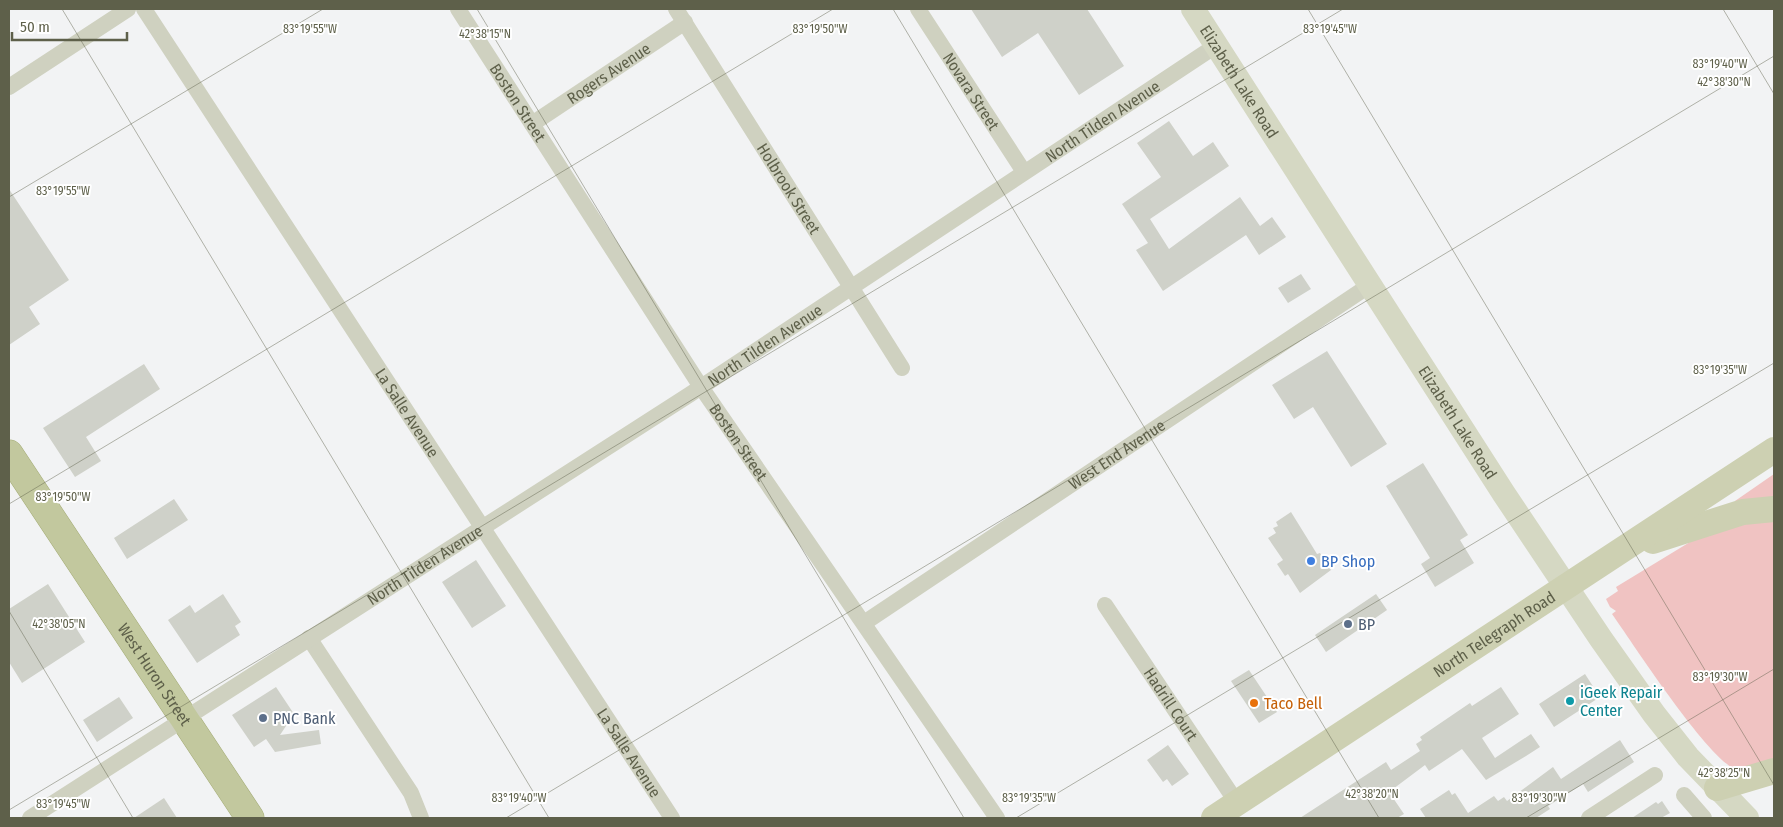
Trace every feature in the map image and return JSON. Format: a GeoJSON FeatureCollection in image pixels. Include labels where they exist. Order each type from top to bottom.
{"type":"FeatureCollection","features":[{"type":"Feature","properties":{"kind":"highway","name":"West Huron Street"},"geometry":{"type":"LineString","coordinates":[[9,454],[250,818]]}},
{"type":"Feature","properties":{"kind":"main road","name":"Elizabeth Lake Road"},"geometry":{"type":"LineString","coordinates":[[1193,9],[1566,588],[1654,714],[1717,788],[1747,818]]}},
{"type":"Feature","properties":{"kind":"main road","name":"North Telegraph Road"},"geometry":{"type":"LineString","coordinates":[[1214,818],[1774,450]]}},
{"type":"Feature","properties":{"kind":"main road"},"geometry":{"type":"LineString","coordinates":[[1622,551],[1743,512],[1774,509]]}},
{"type":"Feature","properties":{"kind":"main road"},"geometry":{"type":"LineString","coordinates":[[1717,788],[1774,771]]}},
{"type":"Feature","properties":{"kind":"street"},"geometry":{"type":"LineString","coordinates":[[9,87],[128,9]]}},
{"type":"Feature","properties":{"kind":"street","name":"La Salle Avenue"},"geometry":{"type":"LineString","coordinates":[[144,9],[672,818]]}},
{"type":"Feature","properties":{"kind":"street","name":"Boston Street"},"geometry":{"type":"LineString","coordinates":[[458,9],[701,386],[997,818]]}},
{"type":"Feature","properties":{"kind":"street","name":"Novara Street"},"geometry":{"type":"LineString","coordinates":[[918,9],[1024,172]]}},
{"type":"Feature","properties":{"kind":"street","name":"Rogers Avenue"},"geometry":{"type":"LineString","coordinates":[[532,124],[681,16]]}},
{"type":"Feature","properties":{"kind":"street","name":"Holbrook Street"},"geometry":{"type":"LineString","coordinates":[[681,16],[850,288],[902,368]]}},
{"type":"Feature","properties":{"kind":"street","name":"North Tilden Avenue"},"geometry":{"type":"LineString","coordinates":[[30,818],[483,528],[1217,46]]}},
{"type":"Feature","properties":{"kind":"street","name":"West End Avenue"},"geometry":{"type":"LineString","coordinates":[[864,623],[1370,285]]}},
{"type":"Feature","properties":{"kind":"street","name":"Hadrill Court"},"geometry":{"type":"LineString","coordinates":[[1105,605],[1237,803]]}},
{"type":"Feature","properties":{"kind":"street"},"geometry":{"type":"LineString","coordinates":[[309,638],[411,793],[421,818]]}},
{"type":"Feature","properties":{"kind":"street"},"geometry":{"type":"LineString","coordinates":[[1589,818],[1655,775]]}},
{"type":"Feature","properties":{"kind":"street"},"geometry":{"type":"LineString","coordinates":[[1684,795],[1704,818]]}},
{"type":"Feature","properties":{"kind":"shaded area"},"geometry":{"type":"Polygon","coordinates":[[[1774,474],[1774,501],[1735,501],[1774,474]]]}},
{"type":"Feature","properties":{"kind":"shaded area"},"geometry":{"type":"Polygon","coordinates":[[[1774,515],[1774,762],[1738,771],[1725,762],[1691,725],[1612,614],[1616,611],[1610,607],[1606,599],[1618,591],[1616,587],[1713,528],[1774,515]]]}},
{"type":"Feature","properties":{"kind":"building"},"geometry":{"type":"Polygon","coordinates":[[[971,9],[1087,9],[1124,66],[1079,95],[1038,33],[1002,57],[971,9]]]}},
{"type":"Feature","properties":{"kind":"building"},"geometry":{"type":"Polygon","coordinates":[[[1169,121],[1193,156],[1213,142],[1229,166],[1150,219],[1169,249],[1240,197],[1260,226],[1272,217],[1286,237],[1259,255],[1246,235],[1163,291],[1136,250],[1148,243],[1122,204],[1161,177],[1137,143],[1169,121]]]}},
{"type":"Feature","properties":{"kind":"building"},"geometry":{"type":"Polygon","coordinates":[[[9,189],[69,280],[29,307],[40,324],[9,345],[9,189]]]}},
{"type":"Feature","properties":{"kind":"building"},"geometry":{"type":"Polygon","coordinates":[[[1301,274],[1311,289],[1288,303],[1278,288],[1301,274]]]}},
{"type":"Feature","properties":{"kind":"building"},"geometry":{"type":"Polygon","coordinates":[[[1327,351],[1387,444],[1351,467],[1313,407],[1294,419],[1272,385],[1327,351]]]}},
{"type":"Feature","properties":{"kind":"building"},"geometry":{"type":"Polygon","coordinates":[[[144,364],[160,389],[86,437],[101,461],[75,477],[43,428],[144,364]]]}},
{"type":"Feature","properties":{"kind":"building"},"geometry":{"type":"Polygon","coordinates":[[[1423,463],[1468,535],[1460,540],[1474,563],[1435,587],[1421,564],[1430,558],[1386,486],[1423,463]]]}},
{"type":"Feature","properties":{"kind":"building"},"geometry":{"type":"Polygon","coordinates":[[[174,499],[188,520],[127,559],[114,538],[174,499]]]}},
{"type":"Feature","properties":{"kind":"building"},"geometry":{"type":"Polygon","coordinates":[[[1291,512],[1317,554],[1320,553],[1331,570],[1300,593],[1288,574],[1285,576],[1277,564],[1283,560],[1268,538],[1276,533],[1273,528],[1278,526],[1276,522],[1291,512]]]}},
{"type":"Feature","properties":{"kind":"building"},"geometry":{"type":"Polygon","coordinates":[[[476,560],[506,606],[472,628],[442,582],[476,560]]]}},
{"type":"Feature","properties":{"kind":"building"},"geometry":{"type":"Polygon","coordinates":[[[48,584],[85,642],[22,683],[9,662],[9,609],[48,584]]]}},
{"type":"Feature","properties":{"kind":"building"},"geometry":{"type":"Polygon","coordinates":[[[223,594],[241,622],[235,626],[240,635],[197,663],[168,620],[190,605],[195,613],[223,594]]]}},
{"type":"Feature","properties":{"kind":"building"},"geometry":{"type":"Polygon","coordinates":[[[1376,594],[1387,610],[1326,652],[1315,635],[1376,594]]]}},
{"type":"Feature","properties":{"kind":"building"},"geometry":{"type":"Polygon","coordinates":[[[1249,670],[1277,712],[1259,723],[1231,681],[1249,670]]]}},
{"type":"Feature","properties":{"kind":"building","name":"iGeek Repair Center"},"geometry":{"type":"Polygon","coordinates":[[[1585,674],[1600,697],[1554,727],[1539,704],[1585,674]]]}},
{"type":"Feature","properties":{"kind":"building","name":"PNC Bank"},"geometry":{"type":"Polygon","coordinates":[[[276,687],[294,714],[280,735],[319,730],[321,744],[275,752],[266,739],[254,747],[232,715],[276,687]]]}},
{"type":"Feature","properties":{"kind":"building"},"geometry":{"type":"Polygon","coordinates":[[[1501,687],[1519,714],[1482,738],[1495,758],[1531,734],[1540,747],[1486,780],[1462,749],[1429,771],[1425,765],[1389,792],[1404,814],[1397,818],[1300,818],[1386,762],[1391,770],[1420,751],[1416,744],[1422,740],[1420,737],[1470,703],[1472,706],[1501,687]]]}},
{"type":"Feature","properties":{"kind":"building"},"geometry":{"type":"Polygon","coordinates":[[[119,697],[133,718],[97,742],[83,720],[119,697]]]}},
{"type":"Feature","properties":{"kind":"building"},"geometry":{"type":"Polygon","coordinates":[[[1620,740],[1634,762],[1588,792],[1583,784],[1548,806],[1550,809],[1536,818],[1426,818],[1420,809],[1449,790],[1452,795],[1455,793],[1468,813],[1494,796],[1498,801],[1504,797],[1507,801],[1553,767],[1561,779],[1620,740]]]}},
{"type":"Feature","properties":{"kind":"building"},"geometry":{"type":"Polygon","coordinates":[[[1168,745],[1189,774],[1172,786],[1167,779],[1163,782],[1147,760],[1168,745]]]}},
{"type":"Feature","properties":{"kind":"building"},"geometry":{"type":"Polygon","coordinates":[[[164,798],[177,818],[134,818],[164,798]]]}},
{"type":"Feature","properties":{"kind":"building"},"geometry":{"type":"Polygon","coordinates":[[[1662,801],[1670,813],[1661,818],[1632,818],[1656,802],[1658,804],[1662,801]]]}},
{"type":"Feature","properties":{"kind":"place","name":"BP Shop"},"geometry":{"type":"Point","coordinates":[1311,561]}},
{"type":"Feature","properties":{"kind":"place","name":"BP"},"geometry":{"type":"Point","coordinates":[1348,624]}},
{"type":"Feature","properties":{"kind":"place","name":"iGeek Repair Center"},"geometry":{"type":"Point","coordinates":[1570,701]}},
{"type":"Feature","properties":{"kind":"place","name":"Taco Bell"},"geometry":{"type":"Point","coordinates":[1254,703]}},
{"type":"Feature","properties":{"kind":"place","name":"PNC Bank"},"geometry":{"type":"Point","coordinates":[263,718]}}]}
